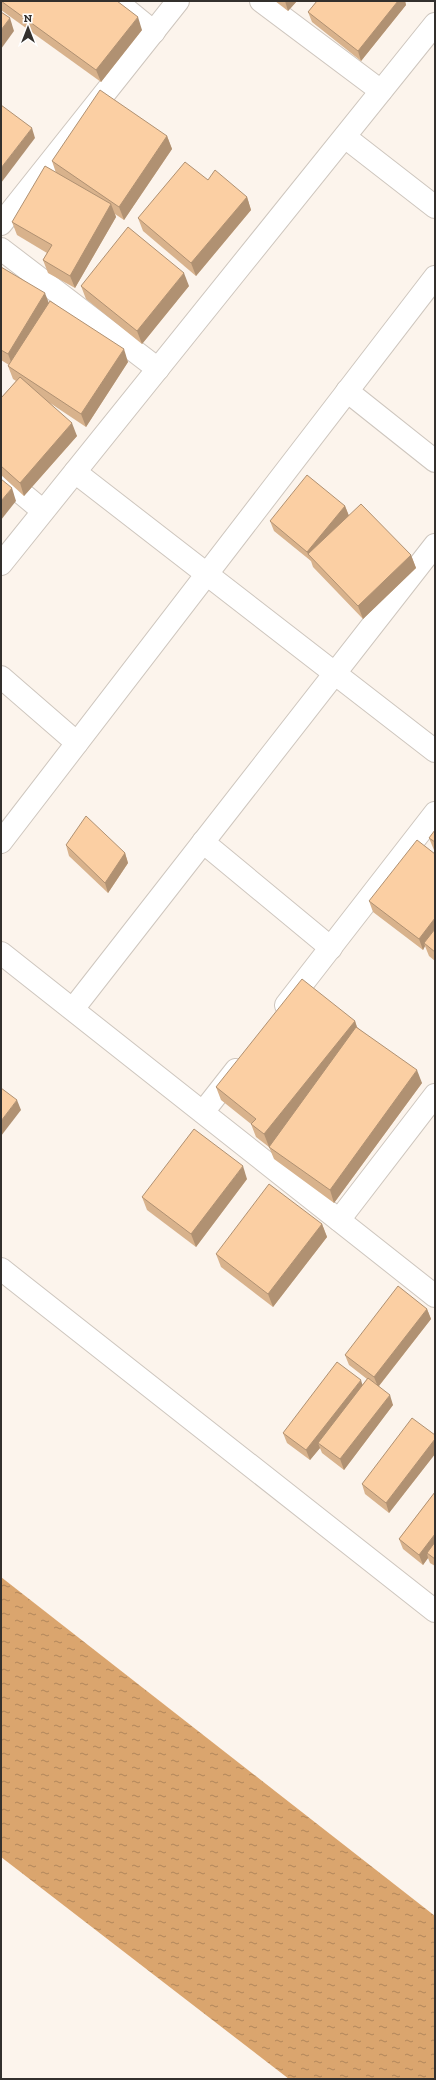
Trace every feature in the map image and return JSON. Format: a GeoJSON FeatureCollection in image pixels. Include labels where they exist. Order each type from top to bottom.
{"type":"FeatureCollection","features":[{"type":"Feature","properties":{"kind":"street"},"geometry":{"type":"LineString","coordinates":[[116,1],[154,32]]}},
{"type":"Feature","properties":{"kind":"street"},"geometry":{"type":"LineString","coordinates":[[1,224],[178,1]]}},
{"type":"Feature","properties":{"kind":"street"},"geometry":{"type":"LineString","coordinates":[[260,1],[381,91]]}},
{"type":"Feature","properties":{"kind":"street"},"geometry":{"type":"LineString","coordinates":[[1,564],[435,24]]}},
{"type":"Feature","properties":{"kind":"street"},"geometry":{"type":"LineString","coordinates":[[345,137],[435,208]]}},
{"type":"Feature","properties":{"kind":"street"},"geometry":{"type":"LineString","coordinates":[[1,249],[158,369]]}},
{"type":"Feature","properties":{"kind":"street"},"geometry":{"type":"LineString","coordinates":[[1,842],[435,277]]}},
{"type":"Feature","properties":{"kind":"street"},"geometry":{"type":"LineString","coordinates":[[347,392],[435,461]]}},
{"type":"Feature","properties":{"kind":"street"},"geometry":{"type":"LineString","coordinates":[[75,472],[435,751]]}},
{"type":"Feature","properties":{"kind":"street"},"geometry":{"type":"LineString","coordinates":[[1,476],[43,511]]}},
{"type":"Feature","properties":{"kind":"street"},"geometry":{"type":"LineString","coordinates":[[73,1010],[435,545]]}},
{"type":"Feature","properties":{"kind":"street"},"geometry":{"type":"LineString","coordinates":[[1,678],[77,743]]}},
{"type":"Feature","properties":{"kind":"street"},"geometry":{"type":"LineString","coordinates":[[274,1021],[435,813]]}},
{"type":"Feature","properties":{"kind":"street"},"geometry":{"type":"LineString","coordinates":[[204,842],[331,948]]}},
{"type":"Feature","properties":{"kind":"street"},"geometry":{"type":"LineString","coordinates":[[1,953],[435,1296]]}},
{"type":"Feature","properties":{"kind":"street"},"geometry":{"type":"LineString","coordinates":[[203,1112],[250,1052]]}},
{"type":"Feature","properties":{"kind":"street"},"geometry":{"type":"LineString","coordinates":[[339,1220],[435,1095]]}},
{"type":"Feature","properties":{"kind":"street"},"geometry":{"type":"LineString","coordinates":[[1,1269],[435,1611]]}},
{"type":"Feature","properties":{"kind":"water"},"geometry":{"type":"Polygon","coordinates":[[[1,1577],[435,1916],[435,2079],[289,2079],[1,1857],[1,1577]]]}},
{"type":"Feature","properties":{"kind":"building"},"geometry":{"type":"Polygon","coordinates":[[[1,1],[117,1],[138,17],[96,70],[1,1]]]}},
{"type":"Feature","properties":{"kind":"building"},"geometry":{"type":"Polygon","coordinates":[[[317,1],[398,1],[358,51],[308,12],[317,1]]]}},
{"type":"Feature","properties":{"kind":"building"},"geometry":{"type":"Polygon","coordinates":[[[1,12],[10,18],[1,30],[1,12]]]}},
{"type":"Feature","properties":{"kind":"building"},"geometry":{"type":"Polygon","coordinates":[[[100,90],[167,136],[119,207],[52,161],[100,90]]]}},
{"type":"Feature","properties":{"kind":"building"},"geometry":{"type":"Polygon","coordinates":[[[1,105],[32,128],[1,168],[1,105]]]}},
{"type":"Feature","properties":{"kind":"building"},"geometry":{"type":"Polygon","coordinates":[[[185,162],[208,180],[215,170],[247,197],[191,263],[138,218],[185,162]]]}},
{"type":"Feature","properties":{"kind":"building"},"geometry":{"type":"Polygon","coordinates":[[[45,166],[111,204],[70,276],[43,260],[52,245],[12,222],[45,166]]]}},
{"type":"Feature","properties":{"kind":"building"},"geometry":{"type":"Polygon","coordinates":[[[128,227],[184,273],[137,331],[81,286],[128,227]]]}},
{"type":"Feature","properties":{"kind":"building"},"geometry":{"type":"Polygon","coordinates":[[[1,267],[45,293],[8,354],[1,350],[1,267]]]}},
{"type":"Feature","properties":{"kind":"building"},"geometry":{"type":"Polygon","coordinates":[[[50,301],[124,349],[81,414],[8,366],[50,301]]]}},
{"type":"Feature","properties":{"kind":"building"},"geometry":{"type":"Polygon","coordinates":[[[20,377],[72,423],[20,483],[1,466],[1,398],[20,377]]]}},
{"type":"Feature","properties":{"kind":"building"},"geometry":{"type":"Polygon","coordinates":[[[307,475],[345,506],[307,552],[270,521],[307,475]]]}},
{"type":"Feature","properties":{"kind":"building"},"geometry":{"type":"Polygon","coordinates":[[[1,479],[12,488],[1,501],[1,479]]]}},
{"type":"Feature","properties":{"kind":"building"},"geometry":{"type":"Polygon","coordinates":[[[361,504],[411,555],[358,606],[308,554],[361,504]]]}},
{"type":"Feature","properties":{"kind":"building"},"geometry":{"type":"Polygon","coordinates":[[[86,816],[125,853],[105,883],[66,845],[86,816]]]}},
{"type":"Feature","properties":{"kind":"building"},"geometry":{"type":"Polygon","coordinates":[[[435,830],[435,842],[429,838],[435,830]]]}},
{"type":"Feature","properties":{"kind":"building"},"geometry":{"type":"Polygon","coordinates":[[[417,840],[435,854],[435,918],[419,939],[369,901],[417,840]]]}},
{"type":"Feature","properties":{"kind":"building"},"geometry":{"type":"Polygon","coordinates":[[[435,929],[435,952],[424,943],[435,929]]]}},
{"type":"Feature","properties":{"kind":"building"},"geometry":{"type":"Polygon","coordinates":[[[302,979],[355,1021],[264,1134],[251,1124],[256,1119],[216,1087],[302,979]]]}},
{"type":"Feature","properties":{"kind":"building"},"geometry":{"type":"Polygon","coordinates":[[[356,1027],[417,1070],[330,1190],[269,1147],[356,1027]]]}},
{"type":"Feature","properties":{"kind":"building"},"geometry":{"type":"Polygon","coordinates":[[[1,1088],[17,1100],[1,1121],[1,1088]]]}},
{"type":"Feature","properties":{"kind":"building"},"geometry":{"type":"Polygon","coordinates":[[[194,1129],[243,1166],[191,1234],[142,1197],[194,1129]]]}},
{"type":"Feature","properties":{"kind":"building"},"geometry":{"type":"Polygon","coordinates":[[[269,1184],[322,1224],[268,1294],[216,1254],[269,1184]]]}},
{"type":"Feature","properties":{"kind":"building"},"geometry":{"type":"Polygon","coordinates":[[[398,1286],[427,1309],[374,1377],[345,1355],[398,1286]]]}},
{"type":"Feature","properties":{"kind":"building"},"geometry":{"type":"Polygon","coordinates":[[[337,1362],[361,1380],[306,1450],[283,1433],[337,1362]]]}},
{"type":"Feature","properties":{"kind":"building"},"geometry":{"type":"Polygon","coordinates":[[[368,1378],[390,1395],[340,1459],[318,1443],[368,1378]]]}},
{"type":"Feature","properties":{"kind":"building"},"geometry":{"type":"Polygon","coordinates":[[[412,1418],[435,1435],[435,1439],[386,1503],[362,1484],[412,1418]]]}},
{"type":"Feature","properties":{"kind":"building"},"geometry":{"type":"Polygon","coordinates":[[[435,1492],[435,1534],[419,1555],[399,1539],[435,1492]]]}},
{"type":"Feature","properties":{"kind":"building"},"geometry":{"type":"Polygon","coordinates":[[[435,1542],[435,1559],[427,1553],[435,1542]]]}}]}
